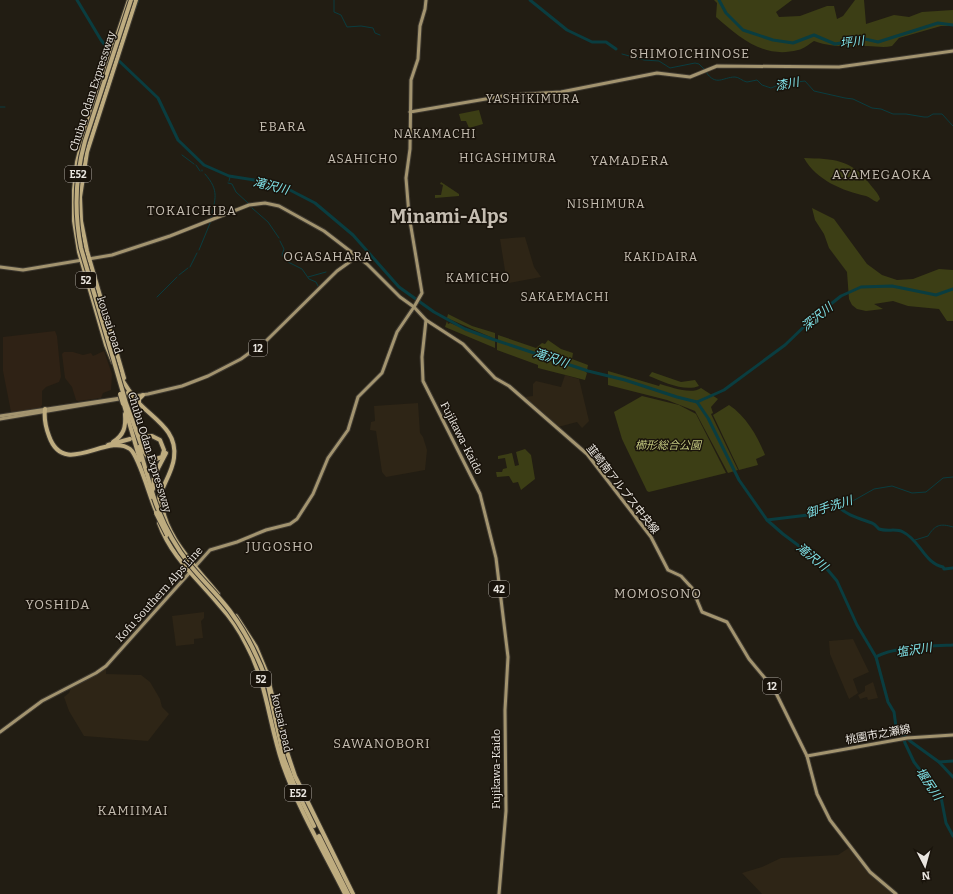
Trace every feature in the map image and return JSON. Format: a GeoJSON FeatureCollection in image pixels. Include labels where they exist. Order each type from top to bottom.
{"type":"FeatureCollection","features":[{"type":"Feature","properties":{"kind":"highway","name":"kousai road"},"geometry":{"type":"LineString","coordinates":[[130,0],[83,140],[74,181],[74,221],[81,260],[106,345],[115,368],[133,396],[165,427],[173,440],[174,460],[165,480],[158,502],[158,518],[166,538],[189,572],[225,612],[237,628],[254,658],[263,684],[274,736],[286,773],[347,894]]}},
{"type":"Feature","properties":{"kind":"highway","name":"Chubu Odan Expressway"},"geometry":{"type":"LineString","coordinates":[[130,0],[85,141],[76,188],[76,211],[81,248],[156,511],[176,551],[229,614],[250,647],[265,685],[280,751],[287,770],[347,894]]}},
{"type":"Feature","properties":{"kind":"highway","name":"kousai road"},"geometry":{"type":"LineString","coordinates":[[133,396],[117,361],[89,259],[80,213],[83,166],[81,162],[85,158],[136,0]]}},
{"type":"Feature","properties":{"kind":"highway","name":"Chubu Odan Expressway"},"geometry":{"type":"LineString","coordinates":[[110,352],[122,390],[124,403]]}},
{"type":"Feature","properties":{"kind":"highway"},"geometry":{"type":"LineString","coordinates":[[126,396],[129,391]]}},
{"type":"Feature","properties":{"kind":"highway"},"geometry":{"type":"LineString","coordinates":[[139,403],[139,399],[143,395]]}},
{"type":"Feature","properties":{"kind":"highway"},"geometry":{"type":"LineString","coordinates":[[124,403],[146,455],[153,460],[162,457],[164,450],[160,440],[152,436],[141,436],[156,435],[164,441],[166,447],[165,456],[153,479],[153,498]]}},
{"type":"Feature","properties":{"kind":"highway"},"geometry":{"type":"LineString","coordinates":[[107,446],[120,438],[124,431],[124,403]]}},
{"type":"Feature","properties":{"kind":"highway"},"geometry":{"type":"LineString","coordinates":[[45,411],[50,437],[62,451],[76,454],[130,440]]}},
{"type":"Feature","properties":{"kind":"highway"},"geometry":{"type":"LineString","coordinates":[[107,446],[122,446],[132,451],[138,461],[153,498]]}},
{"type":"Feature","properties":{"kind":"highway","name":"kousai road"},"geometry":{"type":"LineString","coordinates":[[165,480],[161,496],[164,514],[175,538],[194,566],[231,609],[256,647],[270,682],[284,743],[295,776],[353,894]]}},
{"type":"Feature","properties":{"kind":"highway","name":"Chubu Odan Expressway"},"geometry":{"type":"LineString","coordinates":[[153,498],[168,531],[190,564],[231,612],[252,646],[268,685],[282,750],[290,773],[347,894]]}},
{"type":"Feature","properties":{"kind":"main road"},"geometry":{"type":"LineString","coordinates":[[414,306],[420,299],[422,293],[413,244],[406,188],[410,144],[411,80],[418,59],[420,26],[426,9],[426,0]]}},
{"type":"Feature","properties":{"kind":"main road"},"geometry":{"type":"LineString","coordinates":[[410,112],[508,95],[561,92],[657,73],[690,77],[711,68],[733,66],[839,67],[953,51]]}},
{"type":"Feature","properties":{"kind":"main road"},"geometry":{"type":"LineString","coordinates":[[0,267],[23,270],[122,252],[249,206],[262,203],[279,206],[318,226],[358,256],[400,297],[414,306],[426,320]]}},
{"type":"Feature","properties":{"kind":"main road","name":"12"},"geometry":{"type":"LineString","coordinates":[[0,418],[143,395],[194,382],[222,370],[250,354],[276,334],[337,272],[358,256]]}},
{"type":"Feature","properties":{"kind":"main road","name":"Kofu Southern Alps Line"},"geometry":{"type":"LineString","coordinates":[[0,732],[42,701],[96,673],[106,666],[194,566],[211,550],[237,542],[266,530],[290,524],[297,519],[313,494],[328,458],[348,430],[358,397],[382,373],[397,332],[414,306]]}},
{"type":"Feature","properties":{"kind":"main road","name":"韮崎南アルプス中央線"},"geometry":{"type":"LineString","coordinates":[[426,320],[463,344],[495,378],[509,386],[587,454],[651,537],[668,570],[681,576],[692,588],[702,612],[728,624],[749,659],[777,693],[807,756],[817,794],[830,820],[870,872],[896,894]]}},
{"type":"Feature","properties":{"kind":"main road","name":"Fujikawa-Kaido"},"geometry":{"type":"LineString","coordinates":[[426,320],[422,357],[423,381],[480,494],[496,558],[508,657],[505,710],[506,811],[499,894]]}},
{"type":"Feature","properties":{"kind":"main road","name":"12"},"geometry":{"type":"LineString","coordinates":[[45,411],[133,396]]}},
{"type":"Feature","properties":{"kind":"main road","name":"桃園市之瀬線"},"geometry":{"type":"LineString","coordinates":[[807,756],[910,737],[953,735]]}},
{"type":"Feature","properties":{"kind":"shaded area"},"geometry":{"type":"Polygon","coordinates":[[[525,237],[534,267],[541,277],[509,283],[506,277],[500,239],[525,237]]]}},
{"type":"Feature","properties":{"kind":"shaded area"},"geometry":{"type":"Polygon","coordinates":[[[55,331],[57,336],[61,377],[59,382],[46,387],[42,391],[42,405],[40,408],[11,412],[3,371],[3,337],[55,331]]]}},
{"type":"Feature","properties":{"kind":"shaded area"},"geometry":{"type":"Polygon","coordinates":[[[104,351],[112,374],[111,390],[103,393],[101,398],[76,400],[72,387],[65,378],[62,354],[64,352],[73,352],[83,355],[91,353],[93,356],[104,351]]]}},
{"type":"Feature","properties":{"kind":"shaded area"},"geometry":{"type":"Polygon","coordinates":[[[565,375],[579,379],[589,421],[582,428],[577,422],[558,427],[525,399],[525,397],[533,396],[533,384],[536,381],[561,387],[565,375]]]}},
{"type":"Feature","properties":{"kind":"shaded area"},"geometry":{"type":"Polygon","coordinates":[[[418,403],[420,433],[423,437],[427,450],[425,470],[386,477],[382,472],[376,431],[370,430],[371,422],[375,421],[374,406],[418,403]]]}},
{"type":"Feature","properties":{"kind":"shaded area"},"geometry":{"type":"Polygon","coordinates":[[[204,612],[204,618],[201,621],[203,638],[194,639],[194,644],[176,646],[172,616],[204,612]]]}},
{"type":"Feature","properties":{"kind":"shaded area"},"geometry":{"type":"Polygon","coordinates":[[[853,639],[869,672],[853,679],[858,693],[849,699],[830,654],[829,641],[853,639]]]}},
{"type":"Feature","properties":{"kind":"shaded area"},"geometry":{"type":"Polygon","coordinates":[[[106,668],[106,674],[141,675],[150,682],[160,699],[162,707],[169,714],[148,741],[84,736],[69,711],[64,697],[69,693],[71,688],[106,668]]]}},
{"type":"Feature","properties":{"kind":"shaded area"},"geometry":{"type":"Polygon","coordinates":[[[873,682],[878,698],[868,700],[867,697],[860,699],[858,695],[865,691],[865,686],[873,682]]]}},
{"type":"Feature","properties":{"kind":"shaded area"},"geometry":{"type":"Polygon","coordinates":[[[850,847],[867,871],[893,894],[762,894],[742,873],[762,867],[781,858],[838,855],[850,847]]]}},
{"type":"Feature","properties":{"kind":"green space"},"geometry":{"type":"Polygon","coordinates":[[[714,0],[792,0],[776,12],[779,17],[800,16],[827,6],[834,6],[837,19],[843,16],[855,0],[864,0],[866,24],[894,15],[909,17],[922,12],[953,10],[953,26],[941,26],[899,38],[892,46],[889,47],[834,46],[814,41],[804,48],[786,52],[774,52],[753,45],[725,25],[716,17],[717,3],[714,0]]]}},
{"type":"Feature","properties":{"kind":"green space"},"geometry":{"type":"Polygon","coordinates":[[[479,110],[483,124],[469,128],[466,121],[461,121],[459,114],[479,110]]]}},
{"type":"Feature","properties":{"kind":"green space"},"geometry":{"type":"Polygon","coordinates":[[[804,158],[833,160],[848,165],[862,175],[877,192],[880,199],[877,202],[867,197],[839,188],[816,173],[804,158]]]}},
{"type":"Feature","properties":{"kind":"green space"},"geometry":{"type":"Polygon","coordinates":[[[441,182],[459,194],[459,196],[435,198],[435,195],[441,195],[443,185],[440,184],[441,182]]]}},
{"type":"Feature","properties":{"kind":"green space"},"geometry":{"type":"Polygon","coordinates":[[[812,208],[834,219],[867,264],[882,275],[897,280],[913,279],[939,269],[953,270],[953,321],[947,321],[939,309],[908,306],[893,301],[874,304],[883,309],[866,311],[857,309],[852,305],[849,299],[847,272],[829,248],[824,234],[815,220],[812,208]]]}},
{"type":"Feature","properties":{"kind":"green space"},"geometry":{"type":"Polygon","coordinates":[[[448,314],[472,326],[495,333],[495,339],[447,318],[448,314]]]}},
{"type":"Feature","properties":{"kind":"green space"},"geometry":{"type":"Polygon","coordinates":[[[447,321],[448,324],[450,323],[495,341],[495,348],[445,327],[447,321]]]}},
{"type":"Feature","properties":{"kind":"green space"},"geometry":{"type":"Polygon","coordinates":[[[498,335],[536,348],[542,343],[545,344],[548,340],[561,349],[573,353],[572,359],[588,365],[587,370],[538,354],[584,370],[587,373],[585,380],[538,368],[538,365],[497,350],[497,340],[506,343],[498,340],[498,335]]]}},
{"type":"Feature","properties":{"kind":"green space"},"geometry":{"type":"Polygon","coordinates":[[[608,371],[659,386],[660,384],[687,391],[701,388],[718,399],[711,407],[713,413],[711,414],[738,470],[728,473],[695,411],[667,400],[608,385],[608,371]]]}},
{"type":"Feature","properties":{"kind":"green space"},"geometry":{"type":"Polygon","coordinates":[[[652,372],[681,382],[695,380],[699,386],[687,388],[674,386],[649,376],[652,372]]]}},
{"type":"Feature","properties":{"kind":"green space","name":"櫛形総合公園"},"geometry":{"type":"Polygon","coordinates":[[[642,396],[679,405],[696,414],[726,473],[649,492],[647,491],[622,439],[614,412],[642,396]]]}},
{"type":"Feature","properties":{"kind":"green space"},"geometry":{"type":"Polygon","coordinates":[[[729,405],[741,415],[751,427],[759,441],[765,455],[756,459],[758,465],[739,470],[713,415],[729,405]]]}},
{"type":"Feature","properties":{"kind":"green space"},"geometry":{"type":"Polygon","coordinates":[[[525,449],[531,455],[535,479],[521,490],[518,482],[513,483],[509,476],[497,477],[496,472],[502,472],[503,469],[507,468],[505,458],[498,459],[498,456],[512,453],[515,466],[519,465],[516,452],[525,449]]]}},
{"type":"Feature","properties":{"kind":"waterway","name":"滝沢川"},"geometry":{"type":"LineString","coordinates":[[77,0],[101,40],[112,54]]}},
{"type":"Feature","properties":{"kind":"waterway"},"geometry":{"type":"LineString","coordinates":[[130,24],[139,0]]}},
{"type":"Feature","properties":{"kind":"waterway"},"geometry":{"type":"LineString","coordinates":[[334,0],[334,12],[341,15],[347,27],[361,26],[373,28],[375,33],[380,35]]}},
{"type":"Feature","properties":{"kind":"waterway","name":"漆川"},"geometry":{"type":"LineString","coordinates":[[530,0],[567,30],[592,42],[606,42],[616,49]]}},
{"type":"Feature","properties":{"kind":"waterway","name":"坪川"},"geometry":{"type":"LineString","coordinates":[[719,0],[726,13],[743,30],[773,40],[793,43],[814,35],[835,44],[865,39],[878,42],[938,23],[953,25]]}},
{"type":"Feature","properties":{"kind":"waterway","name":"漆川"},"geometry":{"type":"LineString","coordinates":[[622,54],[644,60],[659,61],[670,68],[695,63],[699,64],[704,69]]}},
{"type":"Feature","properties":{"kind":"waterway","name":"滝沢川"},"geometry":{"type":"LineString","coordinates":[[116,58],[158,98],[178,140],[204,165],[229,176],[268,182],[286,188],[315,203],[353,235],[399,287],[434,312],[465,329],[492,339],[588,371],[625,380],[677,397],[697,402],[724,390],[785,345],[812,319],[841,296],[861,287],[892,286],[936,295],[953,289]]}},
{"type":"Feature","properties":{"kind":"waterway","name":"漆川"},"geometry":{"type":"LineString","coordinates":[[706,72],[710,77],[716,80],[731,77],[747,82],[757,80],[762,85],[771,88],[781,84],[805,81],[814,91],[853,99],[872,108],[881,109],[893,114],[906,114],[924,117],[928,117],[933,114],[942,114],[953,126]]}},
{"type":"Feature","properties":{"kind":"waterway"},"geometry":{"type":"LineString","coordinates":[[0,107],[5,107]]}},
{"type":"Feature","properties":{"kind":"waterway"},"geometry":{"type":"LineString","coordinates":[[182,155],[194,164]]}},
{"type":"Feature","properties":{"kind":"waterway"},"geometry":{"type":"LineString","coordinates":[[196,165],[200,171]]}},
{"type":"Feature","properties":{"kind":"waterway"},"geometry":{"type":"LineString","coordinates":[[205,174],[215,190],[215,200],[211,218]]}},
{"type":"Feature","properties":{"kind":"waterway","name":"滝沢川"},"geometry":{"type":"LineString","coordinates":[[229,181],[230,177]]}},
{"type":"Feature","properties":{"kind":"waterway"},"geometry":{"type":"LineString","coordinates":[[228,183],[232,184],[236,192],[248,203]]}},
{"type":"Feature","properties":{"kind":"waterway"},"geometry":{"type":"LineString","coordinates":[[252,208],[268,222],[279,238]]}},
{"type":"Feature","properties":{"kind":"waterway"},"geometry":{"type":"LineString","coordinates":[[199,250],[211,221]]}},
{"type":"Feature","properties":{"kind":"waterway"},"geometry":{"type":"LineString","coordinates":[[280,241],[284,249],[282,255],[285,260]]}},
{"type":"Feature","properties":{"kind":"waterway"},"geometry":{"type":"LineString","coordinates":[[190,267],[197,253]]}},
{"type":"Feature","properties":{"kind":"waterway"},"geometry":{"type":"LineString","coordinates":[[288,262],[302,269],[309,279],[316,282],[318,286]]}},
{"type":"Feature","properties":{"kind":"waterway"},"geometry":{"type":"LineString","coordinates":[[179,275],[188,268]]}},
{"type":"Feature","properties":{"kind":"waterway"},"geometry":{"type":"LineString","coordinates":[[308,277],[326,272]]}},
{"type":"Feature","properties":{"kind":"waterway"},"geometry":{"type":"LineString","coordinates":[[157,297],[177,277]]}},
{"type":"Feature","properties":{"kind":"waterway","name":"滝沢川"},"geometry":{"type":"LineString","coordinates":[[697,402],[708,418],[739,480],[767,520],[822,563],[837,581],[857,625],[876,657],[888,702],[894,712],[896,727],[910,741],[939,762],[953,777]]}},
{"type":"Feature","properties":{"kind":"waterway","name":"御手洗川"},"geometry":{"type":"LineString","coordinates":[[837,505],[851,502],[874,489],[892,486],[912,493],[926,492],[943,478],[953,477]]}},
{"type":"Feature","properties":{"kind":"waterway"},"geometry":{"type":"LineString","coordinates":[[767,520],[808,515],[826,507],[837,505],[849,514],[873,523],[879,529],[898,530],[903,532],[914,540],[931,561],[944,569],[953,568]]}},
{"type":"Feature","properties":{"kind":"waterway"},"geometry":{"type":"LineString","coordinates":[[915,540],[928,536],[933,529],[938,526],[945,525],[953,527]]}},
{"type":"Feature","properties":{"kind":"waterway","name":"塩沢川"},"geometry":{"type":"LineString","coordinates":[[876,657],[902,649],[953,645]]}},
{"type":"Feature","properties":{"kind":"waterway","name":"堰尻川"},"geometry":{"type":"LineString","coordinates":[[902,732],[905,743],[914,762],[941,797],[946,823],[953,836]]}},
{"type":"Feature","properties":{"kind":"waterway"},"geometry":{"type":"LineString","coordinates":[[939,762],[953,761]]}},
{"type":"Feature","properties":{"kind":"district","name":"SHIMOICHINOSE"},"geometry":{"type":"Point","coordinates":[690,53]}},
{"type":"Feature","properties":{"kind":"district","name":"YASHIKIMURA"},"geometry":{"type":"Point","coordinates":[533,99]}},
{"type":"Feature","properties":{"kind":"district","name":"EBARA"},"geometry":{"type":"Point","coordinates":[283,126]}},
{"type":"Feature","properties":{"kind":"district","name":"NAKAMACHI"},"geometry":{"type":"Point","coordinates":[435,134]}},
{"type":"Feature","properties":{"kind":"district","name":"HIGASHIMURA"},"geometry":{"type":"Point","coordinates":[508,158]}},
{"type":"Feature","properties":{"kind":"district","name":"ASAHICHO"},"geometry":{"type":"Point","coordinates":[363,159]}},
{"type":"Feature","properties":{"kind":"district","name":"YAMADERA"},"geometry":{"type":"Point","coordinates":[630,160]}},
{"type":"Feature","properties":{"kind":"district","name":"AYAMEGAOKA"},"geometry":{"type":"Point","coordinates":[882,174]}},
{"type":"Feature","properties":{"kind":"district","name":"NISHIMURA"},"geometry":{"type":"Point","coordinates":[606,204]}},
{"type":"Feature","properties":{"kind":"district","name":"TOKAICHIBA"},"geometry":{"type":"Point","coordinates":[192,210]}},
{"type":"Feature","properties":{"kind":"district","name":"Minami-Alps"},"geometry":{"type":"Point","coordinates":[449,216]}},
{"type":"Feature","properties":{"kind":"district","name":"OGASAHARA"},"geometry":{"type":"Point","coordinates":[328,256]}},
{"type":"Feature","properties":{"kind":"district","name":"KAKIDAIRA"},"geometry":{"type":"Point","coordinates":[661,257]}},
{"type":"Feature","properties":{"kind":"district","name":"KAMICHO"},"geometry":{"type":"Point","coordinates":[478,278]}},
{"type":"Feature","properties":{"kind":"district","name":"SAKAEMACHI"},"geometry":{"type":"Point","coordinates":[565,297]}},
{"type":"Feature","properties":{"kind":"district","name":"JUGOSHO"},"geometry":{"type":"Point","coordinates":[280,546]}},
{"type":"Feature","properties":{"kind":"district","name":"MOMOSONO"},"geometry":{"type":"Point","coordinates":[658,593]}},
{"type":"Feature","properties":{"kind":"district","name":"YOSHIDA"},"geometry":{"type":"Point","coordinates":[58,604]}},
{"type":"Feature","properties":{"kind":"district","name":"SAWANOBORI"},"geometry":{"type":"Point","coordinates":[382,743]}},
{"type":"Feature","properties":{"kind":"district","name":"KAMIIMAI"},"geometry":{"type":"Point","coordinates":[133,810]}},
{"type":"Feature","properties":{"kind":"water label","name":"深沢川"},"geometry":{"type":"Point","coordinates":[817,317]}}]}
